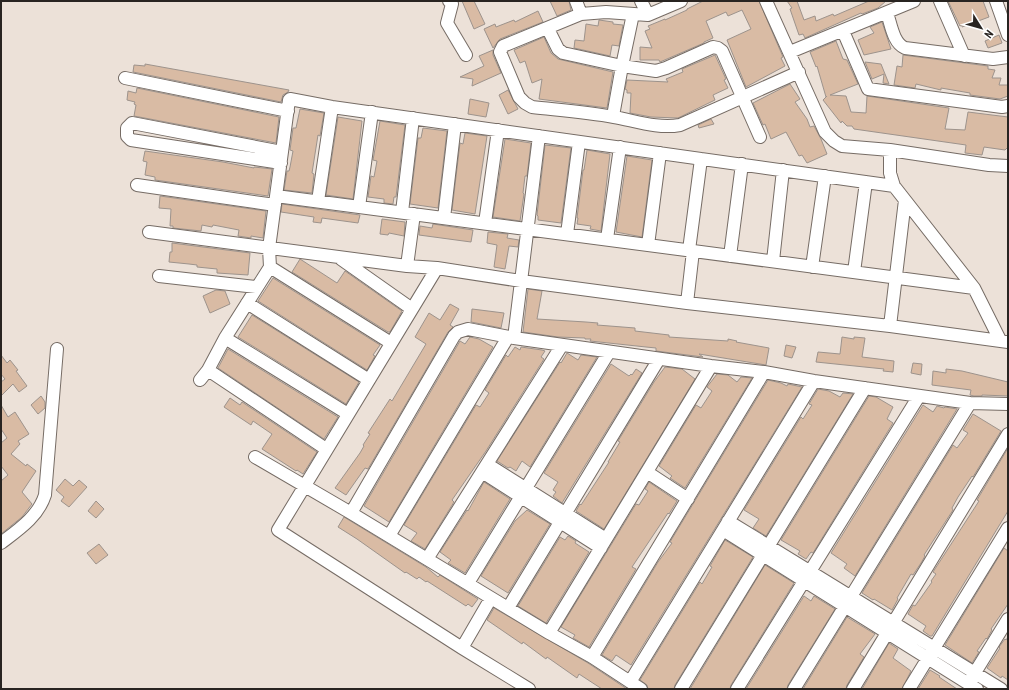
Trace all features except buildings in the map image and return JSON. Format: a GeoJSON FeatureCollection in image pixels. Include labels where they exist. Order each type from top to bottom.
{"type":"FeatureCollection","features":[{"type":"Feature","properties":{"kind":"street"},"geometry":{"type":"LineString","coordinates":[[449,1],[452,4],[447,23],[466,55]]}},
{"type":"Feature","properties":{"kind":"street"},"geometry":{"type":"LineString","coordinates":[[576,1],[581,14]]}},
{"type":"Feature","properties":{"kind":"street"},"geometry":{"type":"LineString","coordinates":[[641,1],[648,15]]}},
{"type":"Feature","properties":{"kind":"street"},"geometry":{"type":"LineString","coordinates":[[681,1],[648,15],[606,12],[581,14],[548,29],[503,46],[500,52],[519,97],[532,107],[613,116],[670,127],[680,125],[799,72]]}},
{"type":"Feature","properties":{"kind":"street"},"geometry":{"type":"LineString","coordinates":[[766,1],[825,132],[834,141],[842,146],[890,150],[989,165],[1008,166]]}},
{"type":"Feature","properties":{"kind":"street"},"geometry":{"type":"LineString","coordinates":[[790,52],[914,1]]}},
{"type":"Feature","properties":{"kind":"street"},"geometry":{"type":"LineString","coordinates":[[940,1],[964,56]]}},
{"type":"Feature","properties":{"kind":"street"},"geometry":{"type":"LineString","coordinates":[[996,1],[1008,35]]}},
{"type":"Feature","properties":{"kind":"street"},"geometry":{"type":"LineString","coordinates":[[886,13],[897,42],[900,46],[905,48],[992,59],[1008,56]]}},
{"type":"Feature","properties":{"kind":"street"},"geometry":{"type":"LineString","coordinates":[[613,116],[633,14]]}},
{"type":"Feature","properties":{"kind":"street"},"geometry":{"type":"LineString","coordinates":[[548,29],[558,49],[563,53],[622,66],[656,70],[666,68],[713,47],[718,48],[722,52],[741,98],[760,137]]}},
{"type":"Feature","properties":{"kind":"street"},"geometry":{"type":"LineString","coordinates":[[843,30],[868,89],[994,106],[1008,106]]}},
{"type":"Feature","properties":{"kind":"street"},"geometry":{"type":"LineString","coordinates":[[125,78],[288,111]]}},
{"type":"Feature","properties":{"kind":"street"},"geometry":{"type":"LineString","coordinates":[[200,380],[208,370],[225,338],[270,267],[269,248],[290,99],[332,107],[894,186]]}},
{"type":"Feature","properties":{"kind":"street"},"geometry":{"type":"LineString","coordinates":[[318,201],[332,107]]}},
{"type":"Feature","properties":{"kind":"street"},"geometry":{"type":"LineString","coordinates":[[360,207],[372,112]]}},
{"type":"Feature","properties":{"kind":"street"},"geometry":{"type":"LineString","coordinates":[[407,266],[413,118]]}},
{"type":"Feature","properties":{"kind":"street"},"geometry":{"type":"LineString","coordinates":[[132,123],[281,158],[131,140],[127,136],[127,128],[132,123]]}},
{"type":"Feature","properties":{"kind":"street"},"geometry":{"type":"LineString","coordinates":[[444,218],[455,124]]}},
{"type":"Feature","properties":{"kind":"street"},"geometry":{"type":"LineString","coordinates":[[485,224],[498,130]]}},
{"type":"Feature","properties":{"kind":"street"},"geometry":{"type":"LineString","coordinates":[[390,536],[511,338],[521,281],[539,136]]}},
{"type":"Feature","properties":{"kind":"street"},"geometry":{"type":"LineString","coordinates":[[566,234],[579,142]]}},
{"type":"Feature","properties":{"kind":"street"},"geometry":{"type":"LineString","coordinates":[[607,240],[620,147]]}},
{"type":"Feature","properties":{"kind":"street"},"geometry":{"type":"LineString","coordinates":[[890,150],[890,173],[894,186],[974,288],[1004,341]]}},
{"type":"Feature","properties":{"kind":"street"},"geometry":{"type":"LineString","coordinates":[[648,245],[660,153]]}},
{"type":"Feature","properties":{"kind":"street"},"geometry":{"type":"LineString","coordinates":[[687,303],[701,159]]}},
{"type":"Feature","properties":{"kind":"street"},"geometry":{"type":"LineString","coordinates":[[730,256],[742,164]]}},
{"type":"Feature","properties":{"kind":"street"},"geometry":{"type":"LineString","coordinates":[[773,261],[783,170]]}},
{"type":"Feature","properties":{"kind":"street"},"geometry":{"type":"LineString","coordinates":[[812,267],[825,176]]}},
{"type":"Feature","properties":{"kind":"street"},"geometry":{"type":"LineString","coordinates":[[854,272],[866,182]]}},
{"type":"Feature","properties":{"kind":"street"},"geometry":{"type":"LineString","coordinates":[[137,185],[276,200],[318,201],[974,288]]}},
{"type":"Feature","properties":{"kind":"street"},"geometry":{"type":"LineString","coordinates":[[890,326],[905,200]]}},
{"type":"Feature","properties":{"kind":"street"},"geometry":{"type":"LineString","coordinates":[[149,232],[407,266],[437,268],[521,281],[687,303],[890,326],[1004,341]]}},
{"type":"Feature","properties":{"kind":"street"},"geometry":{"type":"LineString","coordinates":[[339,257],[412,309]]}},
{"type":"Feature","properties":{"kind":"street"},"geometry":{"type":"LineString","coordinates":[[270,267],[391,343]]}},
{"type":"Feature","properties":{"kind":"street"},"geometry":{"type":"LineString","coordinates":[[437,268],[278,530],[462,648],[529,689]]}},
{"type":"Feature","properties":{"kind":"street"},"geometry":{"type":"LineString","coordinates":[[159,276],[256,287]]}},
{"type":"Feature","properties":{"kind":"street"},"geometry":{"type":"LineString","coordinates":[[248,303],[369,380]]}},
{"type":"Feature","properties":{"kind":"street"},"geometry":{"type":"LineString","coordinates":[[351,513],[454,336],[458,332],[468,329],[511,338],[764,372],[814,381],[919,396],[970,403],[1008,404]]}},
{"type":"Feature","properties":{"kind":"street"},"geometry":{"type":"LineString","coordinates":[[225,338],[348,414]]}},
{"type":"Feature","properties":{"kind":"street"},"geometry":{"type":"LineString","coordinates":[[427,559],[562,345]]}},
{"type":"Feature","properties":{"kind":"street"},"geometry":{"type":"LineString","coordinates":[[1,543],[24,524],[42,506],[45,495],[57,349]]}},
{"type":"Feature","properties":{"kind":"street"},"geometry":{"type":"LineString","coordinates":[[468,584],[609,352]]}},
{"type":"Feature","properties":{"kind":"street"},"geometry":{"type":"LineString","coordinates":[[508,608],[659,359]]}},
{"type":"Feature","properties":{"kind":"street"},"geometry":{"type":"LineString","coordinates":[[549,633],[711,366]]}},
{"type":"Feature","properties":{"kind":"street"},"geometry":{"type":"LineString","coordinates":[[208,370],[326,449]]}},
{"type":"Feature","properties":{"kind":"street"},"geometry":{"type":"LineString","coordinates":[[592,657],[764,372]]}},
{"type":"Feature","properties":{"kind":"street"},"geometry":{"type":"LineString","coordinates":[[630,682],[814,381]]}},
{"type":"Feature","properties":{"kind":"street"},"geometry":{"type":"LineString","coordinates":[[681,689],[865,388]]}},
{"type":"Feature","properties":{"kind":"street"},"geometry":{"type":"LineString","coordinates":[[737,689],[919,396]]}},
{"type":"Feature","properties":{"kind":"street"},"geometry":{"type":"LineString","coordinates":[[794,689],[970,403]]}},
{"type":"Feature","properties":{"kind":"street"},"geometry":{"type":"LineString","coordinates":[[853,689],[1008,434]]}},
{"type":"Feature","properties":{"kind":"street"},"geometry":{"type":"LineString","coordinates":[[255,457],[305,485],[549,633],[592,657],[641,689]]}},
{"type":"Feature","properties":{"kind":"street"},"geometry":{"type":"LineString","coordinates":[[485,468],[604,543]]}},
{"type":"Feature","properties":{"kind":"street"},"geometry":{"type":"LineString","coordinates":[[647,472],[688,499]]}},
{"type":"Feature","properties":{"kind":"street"},"geometry":{"type":"LineString","coordinates":[[726,525],[931,653],[975,673],[1001,689]]}},
{"type":"Feature","properties":{"kind":"street"},"geometry":{"type":"LineString","coordinates":[[909,689],[1008,528]]}},
{"type":"Feature","properties":{"kind":"street"},"geometry":{"type":"LineString","coordinates":[[462,648],[492,598]]}},
{"type":"Feature","properties":{"kind":"street"},"geometry":{"type":"LineString","coordinates":[[931,653],[970,687],[975,673],[1008,619]]}}]}
